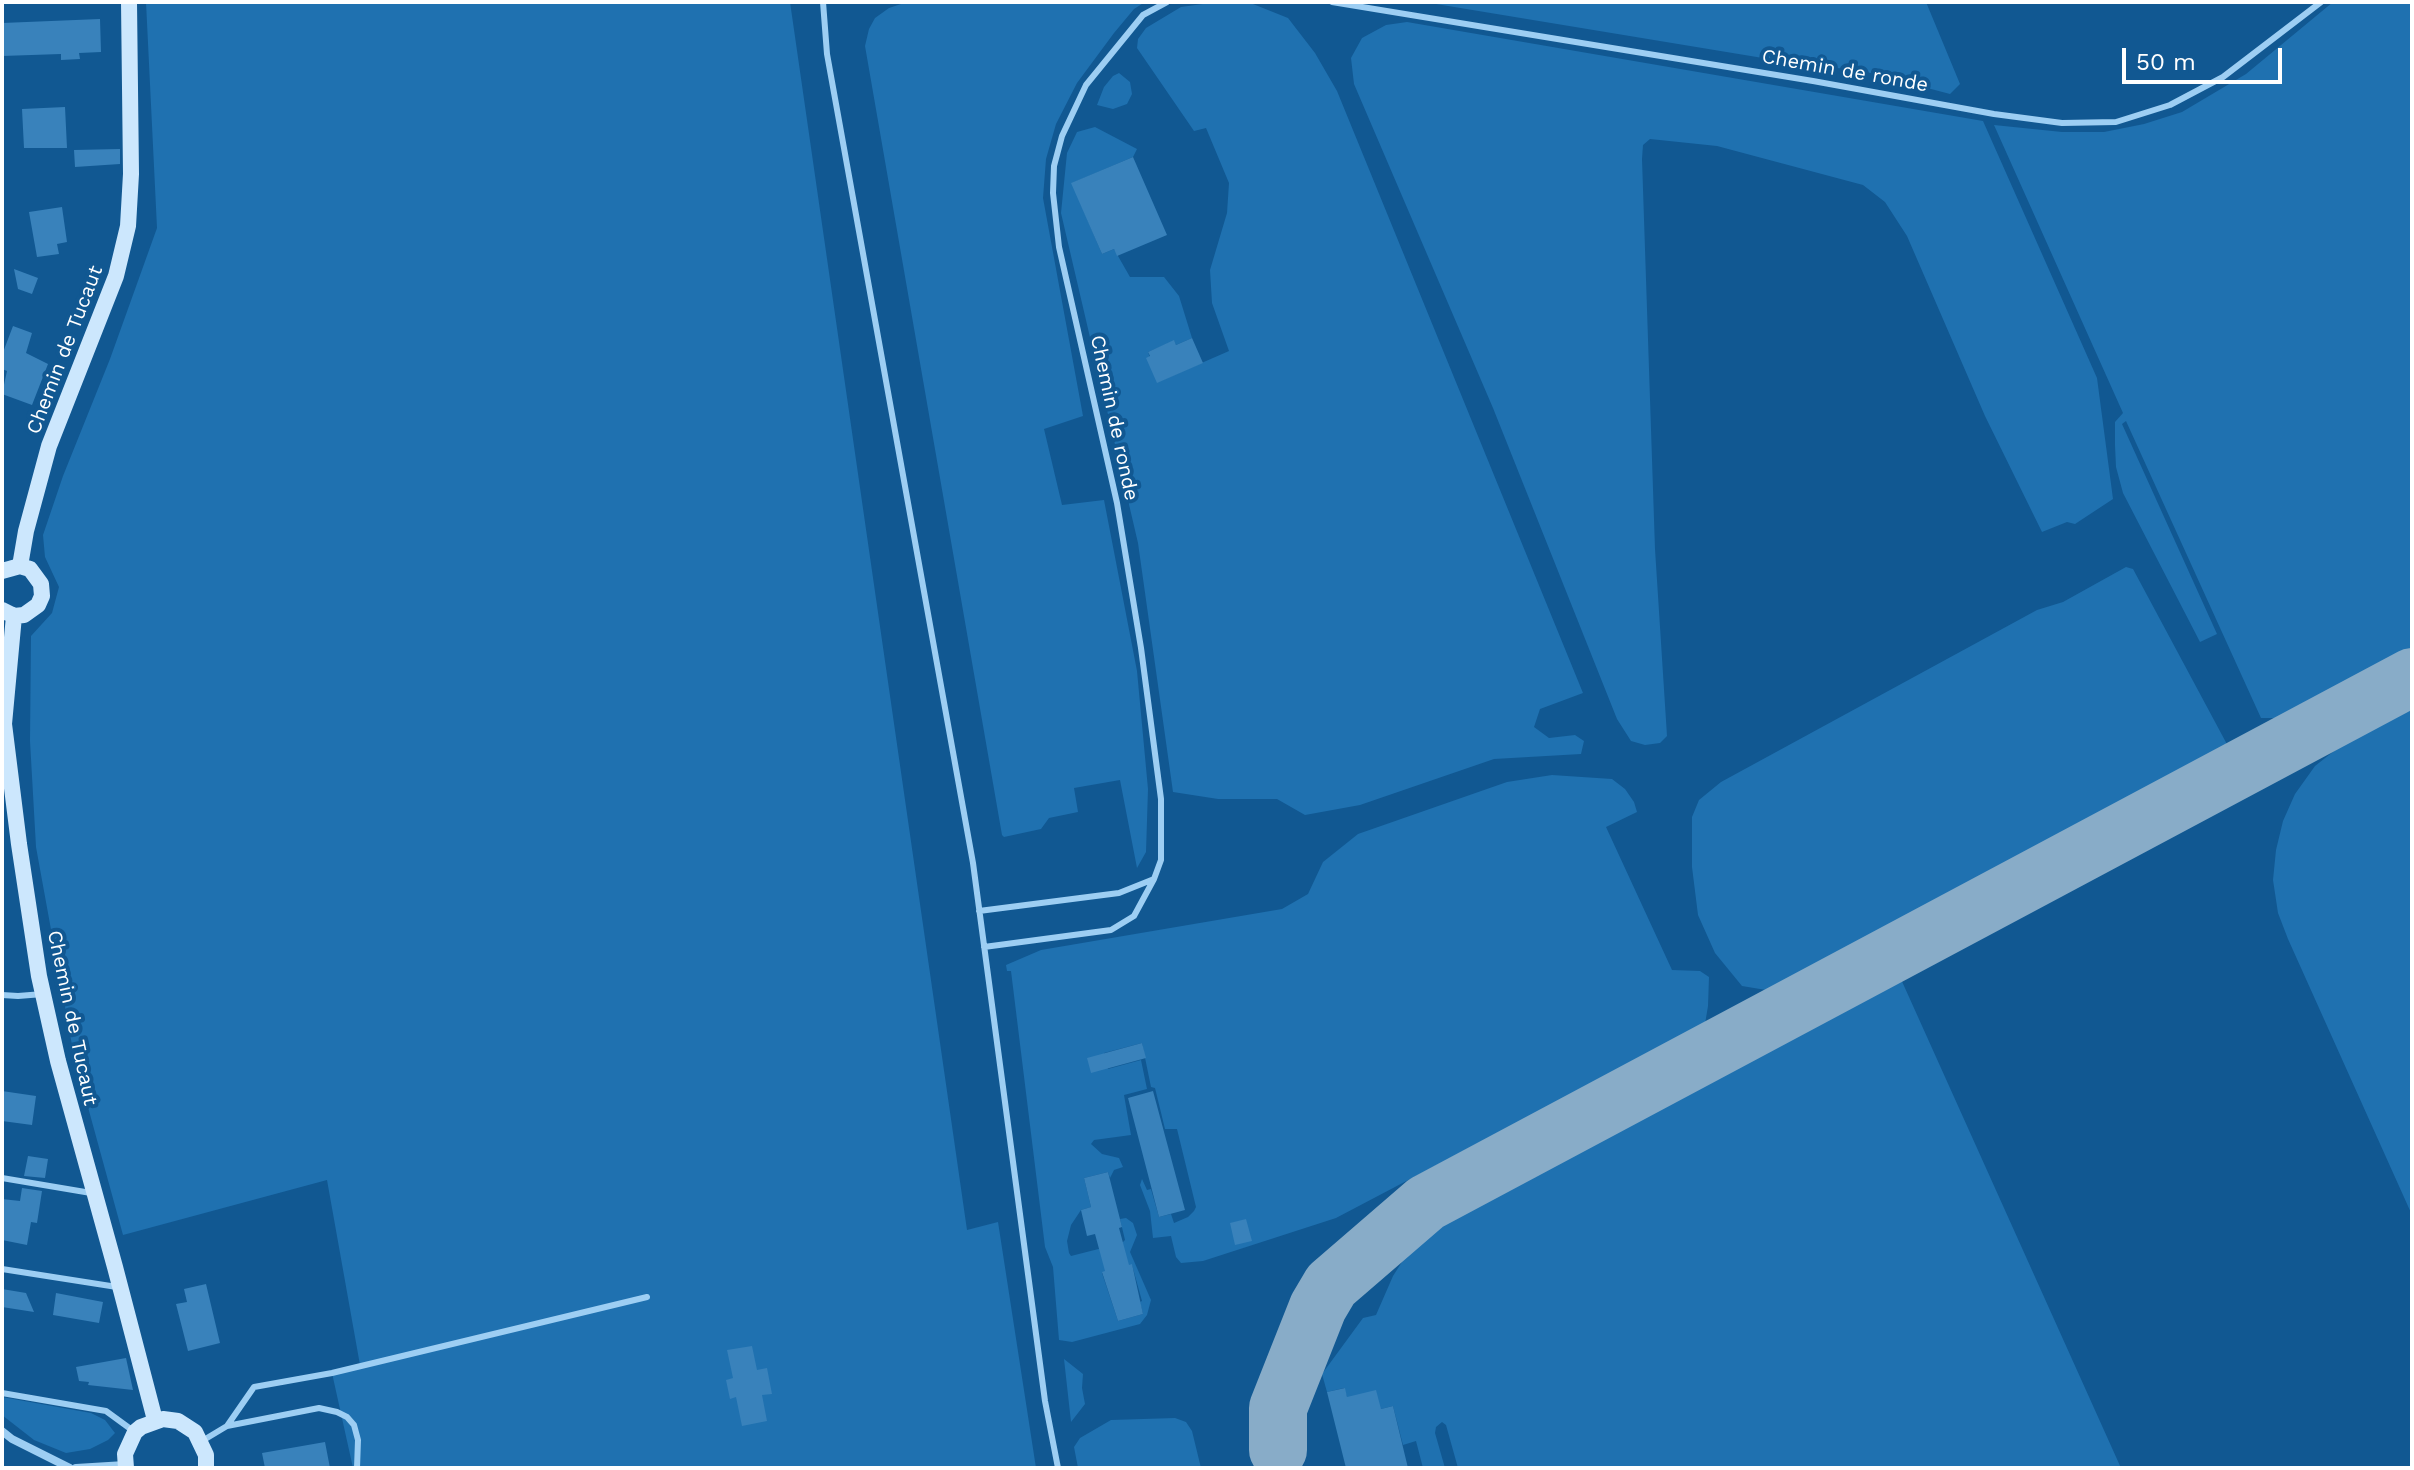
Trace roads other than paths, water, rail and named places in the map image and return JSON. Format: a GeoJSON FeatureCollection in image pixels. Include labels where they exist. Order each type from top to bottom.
{"type":"FeatureCollection","features":[{"type":"Feature","properties":{"kind":"main road","name":"Chemin de Tucaut"},"geometry":{"type":"LineString","coordinates":[[20,566],[49,446],[116,276],[128,226],[131,174],[129,2]]}},
{"type":"Feature","properties":{"kind":"main road"},"geometry":{"type":"LineString","coordinates":[[2,571],[20,566],[37,575],[41,584],[42,596],[31,611],[8,613]]}},
{"type":"Feature","properties":{"kind":"main road","name":"Chemin de Tucaut"},"geometry":{"type":"LineString","coordinates":[[8,613],[4,724],[43,994],[58,1061],[155,1420]]}},
{"type":"Feature","properties":{"kind":"main road"},"geometry":{"type":"LineString","coordinates":[[126,1466],[128,1444],[135,1432],[155,1420],[163,1419],[184,1423],[202,1441],[206,1468]]}},
{"type":"Feature","properties":{"kind":"street"},"geometry":{"type":"LineString","coordinates":[[2,1431],[12,1439],[73,1468],[126,1466]]}},
{"type":"Feature","properties":{"kind":"lane","name":"Chemin de ronde"},"geometry":{"type":"LineString","coordinates":[[984,947],[1111,930],[1134,916],[1161,860],[1161,799],[1141,648],[1117,503],[1059,247],[1053,193],[1054,166],[1062,136],[1086,85],[1143,15],[1167,2]]}},
{"type":"Feature","properties":{"kind":"lane","name":"Chemin de ronde"},"geometry":{"type":"LineString","coordinates":[[1332,2],[2062,123],[2116,122],[2170,105],[2223,77],[2321,2]]}},
{"type":"Feature","properties":{"kind":"lane"},"geometry":{"type":"LineString","coordinates":[[824,3],[827,54],[979,911],[1045,1401],[1058,1468]]}},
{"type":"Feature","properties":{"kind":"lane"},"geometry":{"type":"LineString","coordinates":[[979,911],[1119,893],[1154,879]]}},
{"type":"Feature","properties":{"kind":"lane"},"geometry":{"type":"LineString","coordinates":[[2,995],[43,994]]}},
{"type":"Feature","properties":{"kind":"lane"},"geometry":{"type":"LineString","coordinates":[[2,1178],[94,1194]]}},
{"type":"Feature","properties":{"kind":"lane"},"geometry":{"type":"LineString","coordinates":[[2,1269],[121,1287]]}},
{"type":"Feature","properties":{"kind":"lane"},"geometry":{"type":"LineString","coordinates":[[227,1426],[254,1387],[332,1373],[647,1297]]}},
{"type":"Feature","properties":{"kind":"lane"},"geometry":{"type":"LineString","coordinates":[[2,1393],[106,1411],[135,1432]]}},
{"type":"Feature","properties":{"kind":"lane"},"geometry":{"type":"LineString","coordinates":[[202,1441],[227,1426],[319,1408],[337,1412],[354,1425],[358,1440],[357,1468]]}}]}
